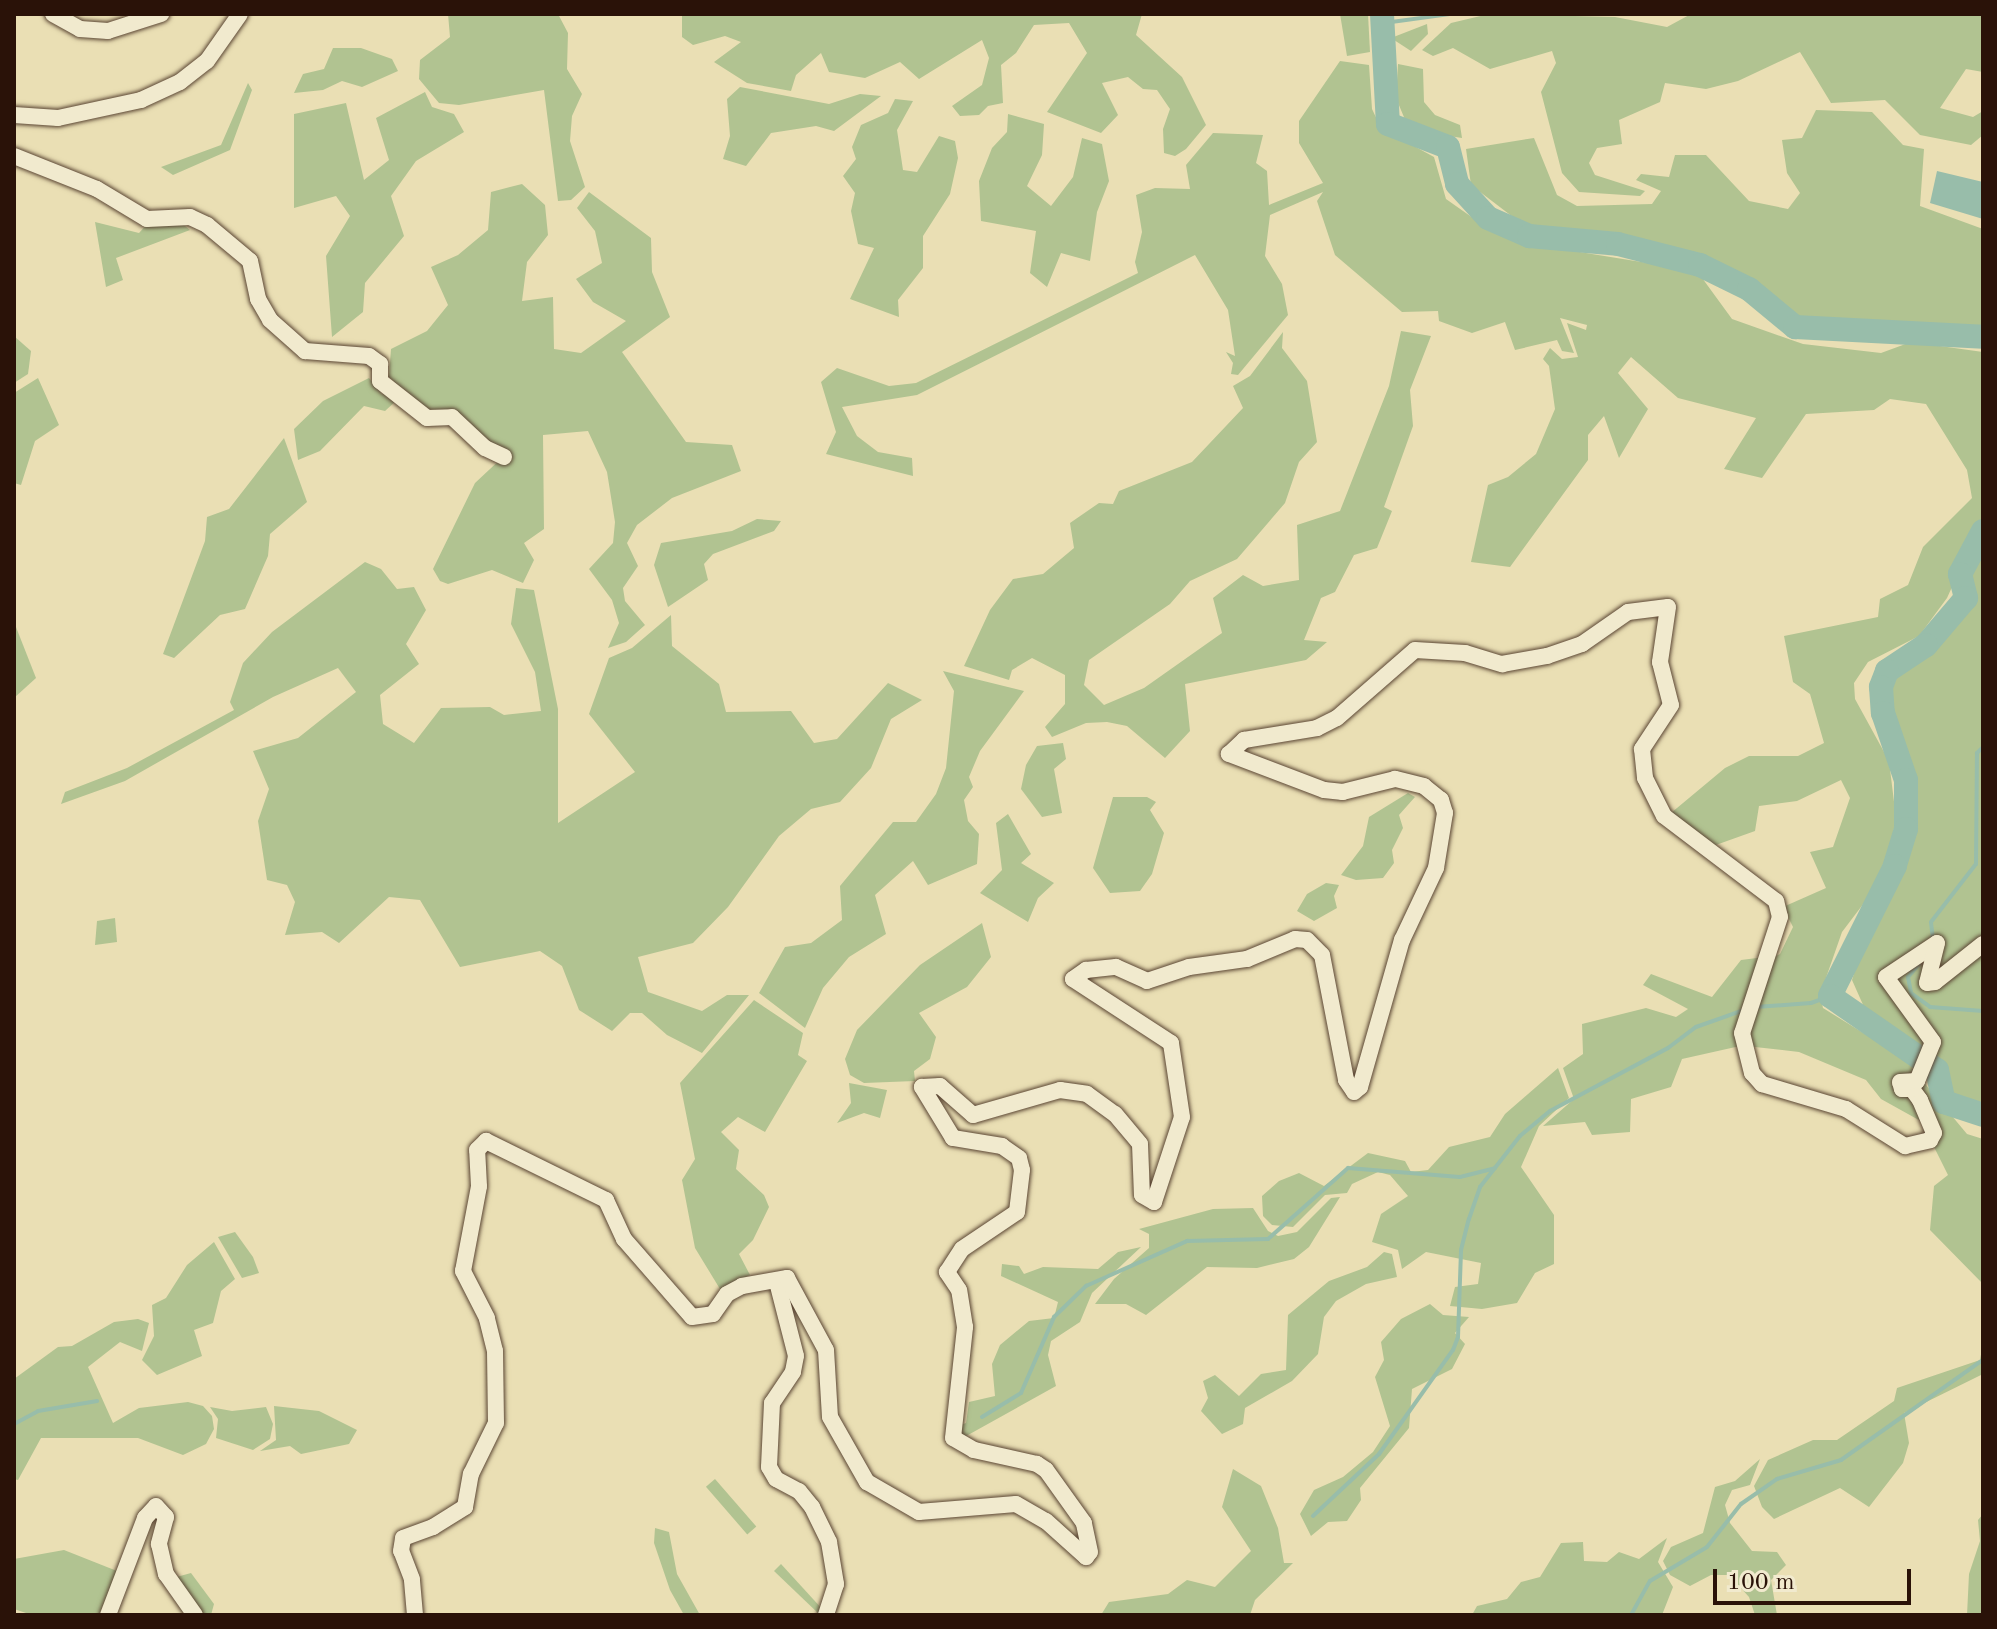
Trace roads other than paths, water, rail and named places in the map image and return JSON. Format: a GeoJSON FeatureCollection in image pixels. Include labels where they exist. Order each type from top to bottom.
{"type":"FeatureCollection","features":[{"type":"Feature","properties":{"kind":"street"},"geometry":{"type":"LineString","coordinates":[[53,14],[80,29],[108,31],[161,14]]}},
{"type":"Feature","properties":{"kind":"street"},"geometry":{"type":"LineString","coordinates":[[14,115],[58,118],[141,100],[180,82],[207,61],[240,14]]}},
{"type":"Feature","properties":{"kind":"street"},"geometry":{"type":"LineString","coordinates":[[14,156],[97,189],[147,219],[190,217],[207,225],[250,261],[258,299],[270,320],[305,351],[369,356],[380,364],[380,381],[427,418],[452,417],[485,448],[504,457]]}},
{"type":"Feature","properties":{"kind":"street"},"geometry":{"type":"LineString","coordinates":[[415,1615],[412,1579],[401,1551],[403,1538],[433,1527],[465,1507],[471,1474],[496,1423],[495,1351],[487,1318],[463,1271],[479,1186],[480,1143],[494,1141],[606,1200],[624,1239],[692,1317],[713,1314],[735,1289],[773,1277],[787,1278],[826,1350],[830,1417],[860,1476],[919,1512],[1016,1504],[1046,1521],[1086,1557],[1089,1541],[1078,1509],[1046,1470],[1037,1464],[974,1450],[953,1438],[965,1327],[959,1290],[947,1272],[962,1249],[1017,1212],[1022,1170],[1019,1158],[1002,1146],[953,1138],[922,1087],[940,1086],[973,1115],[1060,1090],[1087,1094],[1115,1114],[1140,1144],[1142,1195],[1154,1202],[1182,1117],[1171,1043],[1073,979],[1086,970],[1116,967],[1147,981],[1189,967],[1247,959],[1295,939],[1307,940],[1322,955],[1346,1080],[1354,1092],[1370,1063],[1402,940],[1436,868],[1445,813],[1441,800],[1424,786],[1395,779],[1343,792],[1324,790],[1238,760],[1229,754],[1234,746],[1317,728],[1337,718],[1415,650],[1465,653],[1502,664],[1547,656],[1582,644],[1617,617],[1639,609],[1668,607],[1660,662],[1671,705],[1642,749],[1650,793],[1664,816],[1765,889],[1778,909],[1772,947],[1742,1033],[1752,1073],[1762,1084],[1846,1109],[1905,1146],[1930,1140],[1934,1133],[1920,1100],[1912,1089],[1902,1089],[1900,1082],[1917,1081],[1933,1042],[1886,977],[1937,943],[1927,983],[1935,982],[1983,944]]}},
{"type":"Feature","properties":{"kind":"street"},"geometry":{"type":"LineString","coordinates":[[773,1277],[782,1293],[796,1356],[793,1372],[772,1403],[769,1467],[776,1479],[799,1491],[829,1542],[836,1584],[826,1615]]}},
{"type":"Feature","properties":{"kind":"street"},"geometry":{"type":"LineString","coordinates":[[108,1615],[145,1518],[156,1506],[166,1517],[159,1544],[166,1574],[195,1615]]}},
{"type":"Feature","properties":{"kind":"waterway"},"geometry":{"type":"LineString","coordinates":[[1382,14],[1388,124],[1448,147],[1457,184],[1488,218],[1529,236],[1618,244],[1700,265],[1749,289],[1795,327],[1983,337]]}},
{"type":"Feature","properties":{"kind":"waterway"},"geometry":{"type":"LineString","coordinates":[[1384,23],[1451,14]]}},
{"type":"Feature","properties":{"kind":"waterway"},"geometry":{"type":"LineString","coordinates":[[1609,14],[1673,14]]}},
{"type":"Feature","properties":{"kind":"waterway"},"geometry":{"type":"LineString","coordinates":[[1983,531],[1960,574],[1966,598],[1926,645],[1887,671],[1881,687],[1883,713],[1906,780],[1906,829],[1895,866],[1830,996],[1937,1070],[1944,1102],[1983,1115]]}},
{"type":"Feature","properties":{"kind":"waterway"},"geometry":{"type":"LineString","coordinates":[[1933,939],[1931,922],[1976,864],[1977,753],[1983,747]]}},
{"type":"Feature","properties":{"kind":"waterway"},"geometry":{"type":"LineString","coordinates":[[1919,964],[1908,977],[1911,993],[1930,1007],[1983,1011]]}},
{"type":"Feature","properties":{"kind":"waterway"},"geometry":{"type":"LineString","coordinates":[[1756,1007],[1811,1003],[1830,996]]}},
{"type":"Feature","properties":{"kind":"waterway"},"geometry":{"type":"LineString","coordinates":[[1313,1516],[1379,1454],[1453,1350],[1458,1337],[1461,1250],[1469,1219],[1480,1187],[1520,1136],[1550,1111],[1668,1048],[1696,1027],[1744,1010]]}},
{"type":"Feature","properties":{"kind":"waterway"},"geometry":{"type":"LineString","coordinates":[[982,1417],[1021,1393],[1054,1317],[1086,1286],[1187,1241],[1268,1239],[1348,1168],[1460,1177],[1495,1168]]}},
{"type":"Feature","properties":{"kind":"waterway"},"geometry":{"type":"LineString","coordinates":[[1631,1615],[1650,1581],[1707,1547],[1741,1504],[1777,1479],[1841,1460],[1983,1360]]}},
{"type":"Feature","properties":{"kind":"waterway"},"geometry":{"type":"LineString","coordinates":[[14,1424],[38,1411],[97,1401]]}}]}
